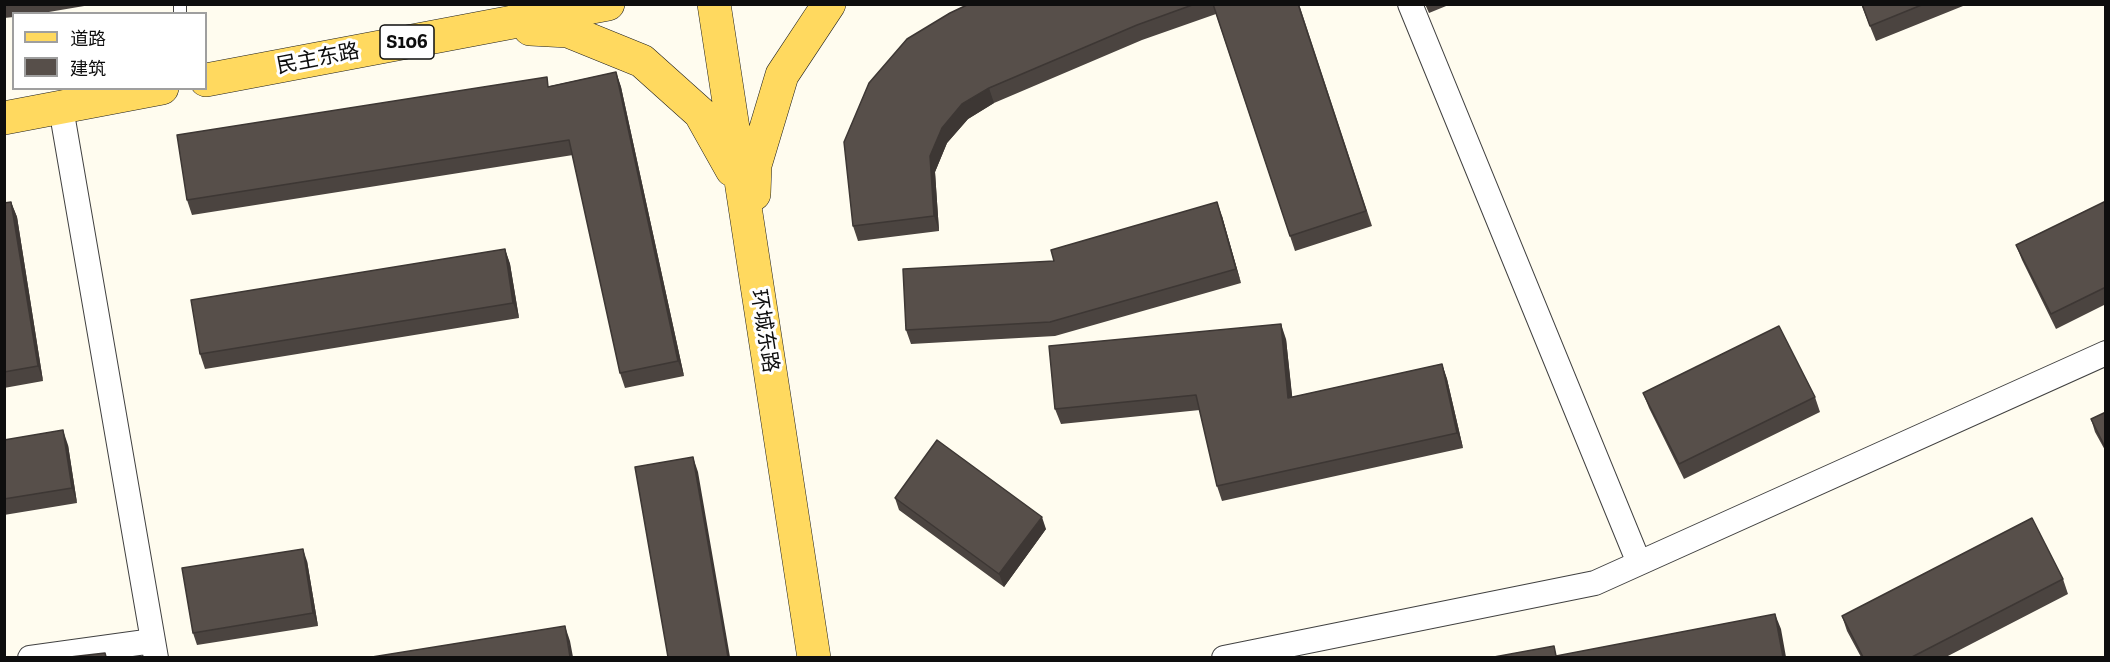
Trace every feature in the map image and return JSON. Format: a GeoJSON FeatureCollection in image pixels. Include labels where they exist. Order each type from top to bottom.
{"type":"FeatureCollection","features":[{"type":"Feature","properties":{"kind":"main road"},"geometry":{"type":"LineString","coordinates":[[490,27],[526,4]]}},
{"type":"Feature","properties":{"kind":"main road","name":"民主东路"},"geometry":{"type":"LineString","coordinates":[[207,80],[608,4]]}},
{"type":"Feature","properties":{"kind":"main road","name":"环城东路"},"geometry":{"type":"LineString","coordinates":[[714,4],[814,657]]}},
{"type":"Feature","properties":{"kind":"main road"},"geometry":{"type":"LineString","coordinates":[[753,259],[754,165],[782,75],[829,4]]}},
{"type":"Feature","properties":{"kind":"main road"},"geometry":{"type":"LineString","coordinates":[[490,27],[568,31],[642,61],[700,113],[739,182],[753,259]]}},
{"type":"Feature","properties":{"kind":"main road"},"geometry":{"type":"LineString","coordinates":[[4,118],[152,90]]}},
{"type":"Feature","properties":{"kind":"street"},"geometry":{"type":"LineString","coordinates":[[1410,4],[1639,563]]}},
{"type":"Feature","properties":{"kind":"street"},"geometry":{"type":"LineString","coordinates":[[30,657],[154,649],[60,108]]}},
{"type":"Feature","properties":{"kind":"street"},"geometry":{"type":"LineString","coordinates":[[1224,657],[1595,583],[2106,353]]}},
{"type":"Feature","properties":{"kind":"building"},"geometry":{"type":"Polygon","coordinates":[[[969,4],[1195,4],[1137,25],[989,88],[962,104],[942,128],[930,156],[934,216],[853,226],[844,142],[869,83],[907,39],[969,4]]]}},
{"type":"Feature","properties":{"kind":"building"},"geometry":{"type":"Polygon","coordinates":[[[1213,4],[1298,4],[1366,211],[1290,236],[1213,4]]]}},
{"type":"Feature","properties":{"kind":"building"},"geometry":{"type":"Polygon","coordinates":[[[1862,4],[1924,4],[1870,26],[1862,4]]]}},
{"type":"Feature","properties":{"kind":"building"},"geometry":{"type":"Polygon","coordinates":[[[616,72],[678,361],[620,373],[569,140],[187,200],[177,135],[547,77],[548,87],[616,72]]]}},
{"type":"Feature","properties":{"kind":"building"},"geometry":{"type":"Polygon","coordinates":[[[2106,201],[2106,287],[2051,314],[2016,245],[2106,201]]]}},
{"type":"Feature","properties":{"kind":"building"},"geometry":{"type":"Polygon","coordinates":[[[11,202],[38,366],[4,372],[4,203],[11,202]]]}},
{"type":"Feature","properties":{"kind":"building"},"geometry":{"type":"Polygon","coordinates":[[[1217,202],[1236,269],[1050,322],[906,330],[903,269],[1054,261],[1051,250],[1217,202]]]}},
{"type":"Feature","properties":{"kind":"building"},"geometry":{"type":"Polygon","coordinates":[[[505,249],[513,303],[200,354],[191,300],[505,249]]]}},
{"type":"Feature","properties":{"kind":"building"},"geometry":{"type":"Polygon","coordinates":[[[1281,324],[1288,398],[1442,364],[1457,433],[1217,486],[1196,395],[1055,409],[1049,346],[1281,324]]]}},
{"type":"Feature","properties":{"kind":"building"},"geometry":{"type":"Polygon","coordinates":[[[1779,326],[1815,397],[1679,464],[1643,393],[1779,326]]]}},
{"type":"Feature","properties":{"kind":"building"},"geometry":{"type":"Polygon","coordinates":[[[2106,412],[2106,449],[2091,419],[2106,412]]]}},
{"type":"Feature","properties":{"kind":"building"},"geometry":{"type":"Polygon","coordinates":[[[63,430],[72,488],[4,499],[4,440],[63,430]]]}},
{"type":"Feature","properties":{"kind":"building"},"geometry":{"type":"Polygon","coordinates":[[[937,440],[1042,517],[999,574],[895,498],[937,440]]]}},
{"type":"Feature","properties":{"kind":"building"},"geometry":{"type":"Polygon","coordinates":[[[693,457],[728,657],[668,657],[635,467],[693,457]]]}},
{"type":"Feature","properties":{"kind":"building"},"geometry":{"type":"Polygon","coordinates":[[[2032,518],[2063,579],[1912,657],[1863,657],[1842,616],[2032,518]]]}},
{"type":"Feature","properties":{"kind":"building"},"geometry":{"type":"Polygon","coordinates":[[[303,549],[313,613],[193,633],[182,568],[303,549]]]}},
{"type":"Feature","properties":{"kind":"building"},"geometry":{"type":"Polygon","coordinates":[[[1775,614],[1783,657],[1494,657],[1554,646],[1556,656],[1775,614]]]}},
{"type":"Feature","properties":{"kind":"building"},"geometry":{"type":"Polygon","coordinates":[[[565,626],[570,657],[372,657],[565,626]]]}},
{"type":"Feature","properties":{"kind":"building"},"geometry":{"type":"Polygon","coordinates":[[[105,653],[106,657],[70,657],[105,653]]]}}]}
